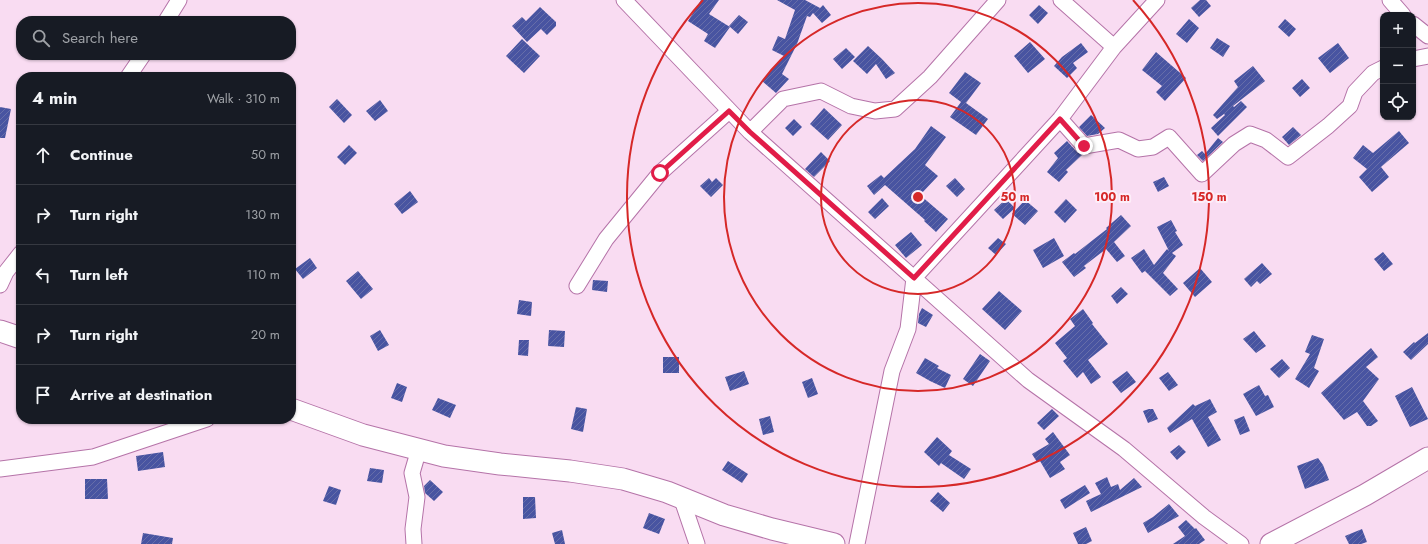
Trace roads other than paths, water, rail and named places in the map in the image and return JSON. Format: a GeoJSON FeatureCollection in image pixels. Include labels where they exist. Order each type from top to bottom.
{"type":"FeatureCollection","features":[{"type":"Feature","properties":{"kind":"street"},"geometry":{"type":"LineString","coordinates":[[169,16],[179,0]]}},
{"type":"Feature","properties":{"kind":"street"},"geometry":{"type":"LineString","coordinates":[[624,0],[750,132],[1028,380],[1124,449],[1204,517],[1240,544]]}},
{"type":"Feature","properties":{"kind":"street"},"geometry":{"type":"LineString","coordinates":[[750,132],[783,99],[821,91],[851,106],[875,111],[895,108],[930,77],[998,0]]}},
{"type":"Feature","properties":{"kind":"street"},"geometry":{"type":"LineString","coordinates":[[1062,0],[1114,47]]}},
{"type":"Feature","properties":{"kind":"street"},"geometry":{"type":"LineString","coordinates":[[857,544],[892,371],[908,329],[914,278],[1060,119],[1114,47],[1157,0]]}},
{"type":"Feature","properties":{"kind":"street"},"geometry":{"type":"LineString","coordinates":[[1390,0],[1400,12]]}},
{"type":"Feature","properties":{"kind":"street"},"geometry":{"type":"LineString","coordinates":[[1416,26],[1428,36]]}},
{"type":"Feature","properties":{"kind":"street"},"geometry":{"type":"LineString","coordinates":[[1416,58],[1428,56]]}},
{"type":"Feature","properties":{"kind":"street"},"geometry":{"type":"LineString","coordinates":[[131,72],[140,60]]}},
{"type":"Feature","properties":{"kind":"street"},"geometry":{"type":"LineString","coordinates":[[1060,119],[1084,146],[1119,140],[1138,149],[1153,147],[1169,137],[1202,174],[1234,144],[1250,134],[1266,140],[1288,157],[1328,126],[1350,106],[1355,92],[1373,73],[1380,70]]}},
{"type":"Feature","properties":{"kind":"street"},"geometry":{"type":"LineString","coordinates":[[577,286],[606,239],[660,173],[729,111]]}},
{"type":"Feature","properties":{"kind":"street"},"geometry":{"type":"LineString","coordinates":[[0,285],[6,272],[16,259]]}},
{"type":"Feature","properties":{"kind":"street"},"geometry":{"type":"LineString","coordinates":[[0,331],[16,336]]}},
{"type":"Feature","properties":{"kind":"street"},"geometry":{"type":"LineString","coordinates":[[296,411],[363,435],[444,456],[623,479],[667,492],[724,515],[772,529],[834,544]]}},
{"type":"Feature","properties":{"kind":"street"},"geometry":{"type":"LineString","coordinates":[[0,469],[93,457],[192,424]]}},
{"type":"Feature","properties":{"kind":"street"},"geometry":{"type":"LineString","coordinates":[[414,544],[413,529],[417,497],[412,473],[418,449]]}},
{"type":"Feature","properties":{"kind":"street"},"geometry":{"type":"LineString","coordinates":[[1271,544],[1365,495],[1428,458]]}},
{"type":"Feature","properties":{"kind":"street"},"geometry":{"type":"LineString","coordinates":[[681,498],[696,544]]}}]}
